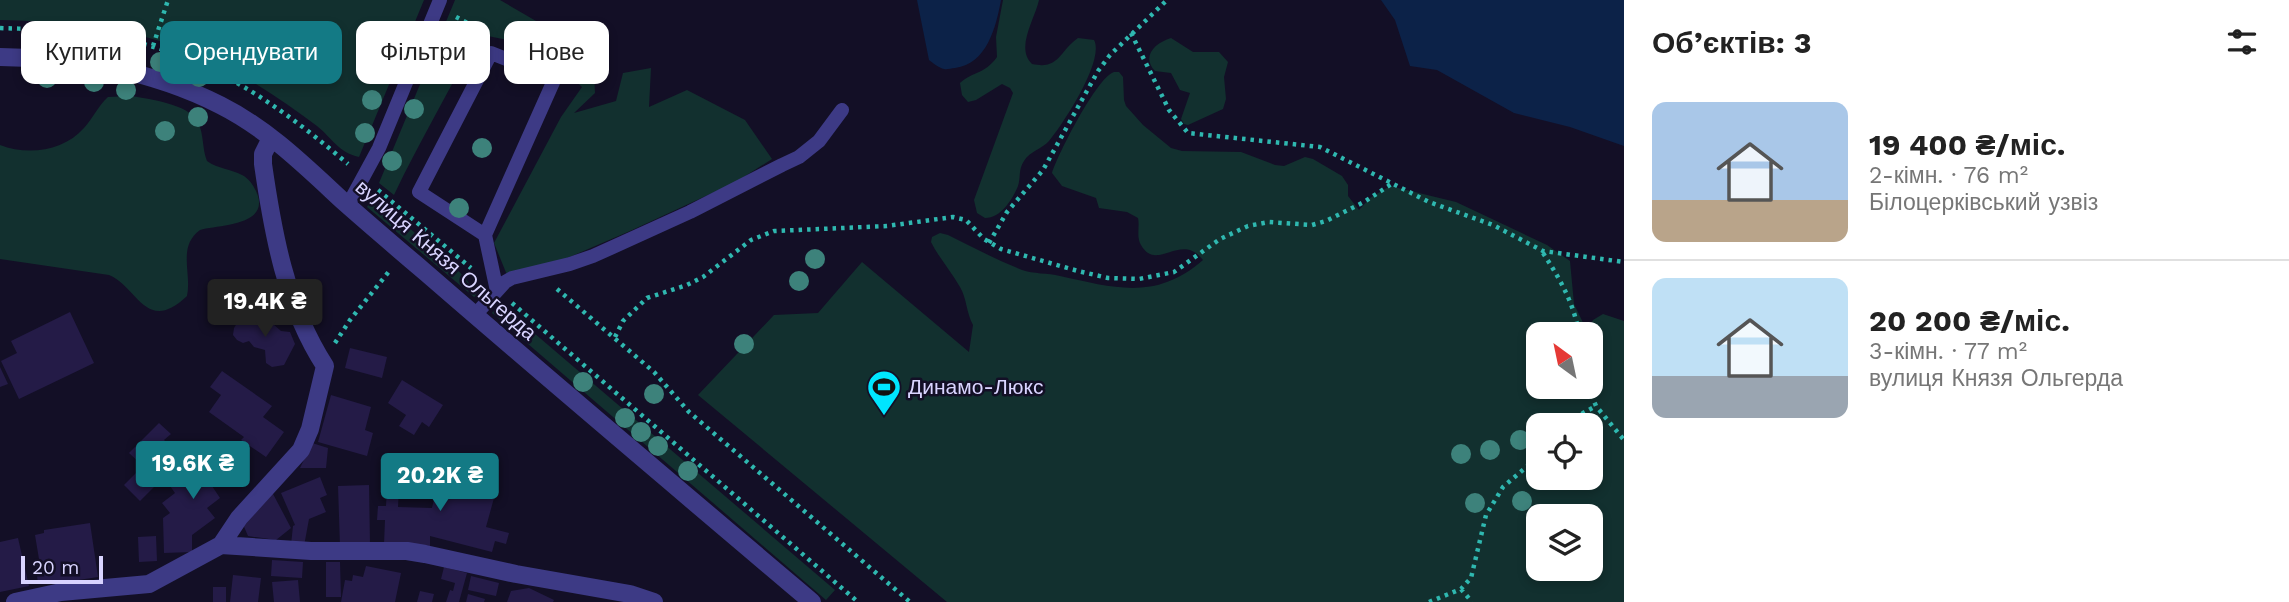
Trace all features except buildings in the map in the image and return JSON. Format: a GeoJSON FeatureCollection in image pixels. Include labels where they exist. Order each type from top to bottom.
{"type":"FeatureCollection","features":[{"type":"Feature","properties":{"kind":"street","name":"вулиця Князя Ольгерда"},"geometry":{"type":"LineString","coordinates":[[0,57],[55,58],[85,62],[150,78],[222,106],[271,138],[811,602]]}},
{"type":"Feature","properties":{"kind":"street"},"geometry":{"type":"LineString","coordinates":[[15,602],[61,592],[142,594],[156,580],[221,545],[239,518],[302,450],[310,429],[325,366],[300,321],[281,265],[263,163],[263,154],[271,138]]}},
{"type":"Feature","properties":{"kind":"street"},"geometry":{"type":"LineString","coordinates":[[221,545],[311,551],[416,552],[516,574],[630,594],[654,602]]}},
{"type":"Feature","properties":{"kind":"lane"},"geometry":{"type":"LineString","coordinates":[[348,205],[379,148],[439,4]]}},
{"type":"Feature","properties":{"kind":"lane"},"geometry":{"type":"LineString","coordinates":[[485,235],[419,192],[491,53],[555,78],[485,235],[497,290]]}},
{"type":"Feature","properties":{"kind":"lane"},"geometry":{"type":"LineString","coordinates":[[475,315],[497,290],[512,278],[593,256],[690,212],[799,157],[819,141],[842,110]]}},
{"type":"Feature","properties":{"kind":"path"},"geometry":{"type":"LineString","coordinates":[[153,47],[168,0]]}},
{"type":"Feature","properties":{"kind":"path"},"geometry":{"type":"LineString","coordinates":[[989,243],[1007,212],[1043,170],[1098,71],[1131,33],[1167,0]]}},
{"type":"Feature","properties":{"kind":"path"},"geometry":{"type":"LineString","coordinates":[[439,4],[486,33],[491,53]]}},
{"type":"Feature","properties":{"kind":"path"},"geometry":{"type":"LineString","coordinates":[[1131,33],[1169,110],[1188,133],[1320,147],[1429,202],[1493,225],[1542,251],[1624,262]]}},
{"type":"Feature","properties":{"kind":"path"},"geometry":{"type":"LineString","coordinates":[[615,337],[624,321],[647,298],[687,285],[751,240],[774,231],[887,226],[953,217],[966,220],[989,243],[1028,258],[1108,278],[1139,279],[1174,272],[1220,239],[1248,226],[1269,222],[1312,225],[1364,202],[1393,183]]}},
{"type":"Feature","properties":{"kind":"path"},"geometry":{"type":"LineString","coordinates":[[1542,251],[1569,298],[1577,322]]}},
{"type":"Feature","properties":{"kind":"path"},"geometry":{"type":"LineString","coordinates":[[325,366],[340,334],[404,254]]}},
{"type":"Feature","properties":{"kind":"path"},"geometry":{"type":"LineString","coordinates":[[535,271],[654,372],[689,412],[910,602]]}},
{"type":"Feature","properties":{"kind":"path"},"geometry":{"type":"LineString","coordinates":[[1593,399],[1624,440]]}},
{"type":"Feature","properties":{"kind":"path"},"geometry":{"type":"LineString","coordinates":[[1584,413],[1596,406]]}},
{"type":"Feature","properties":{"kind":"path"},"geometry":{"type":"LineString","coordinates":[[1429,602],[1461,589],[1471,578],[1481,528],[1494,501],[1503,486],[1526,467]]}},
{"type":"Feature","properties":{"kind":"path"},"geometry":{"type":"LineString","coordinates":[[1461,589],[1472,602]]}},
{"type":"Feature","properties":{"kind":"green space"},"geometry":{"type":"Polygon","coordinates":[[[0,0],[424,0],[415,21],[356,21],[356,84],[389,84],[359,157],[341,148],[317,126],[255,84],[342,84],[342,21],[160,21],[160,41],[146,38],[146,21],[0,20],[0,0]]]}},
{"type":"Feature","properties":{"kind":"green space"},"geometry":{"type":"Polygon","coordinates":[[[455,0],[500,0],[536,21],[504,21],[504,39],[490,36],[490,21],[446,21],[455,0]]]}},
{"type":"Feature","properties":{"kind":"green space"},"geometry":{"type":"Polygon","coordinates":[[[1003,0],[1039,0],[1025,50],[1032,64],[1054,62],[1078,38],[1094,40],[1096,49],[1094,62],[1081,92],[1063,121],[1049,141],[1024,161],[1018,186],[1005,207],[996,215],[985,218],[977,213],[974,200],[1013,93],[1002,84],[968,102],[962,95],[960,83],[988,67],[997,57],[996,37],[1003,0]]]}},
{"type":"Feature","properties":{"kind":"green space"},"geometry":{"type":"Polygon","coordinates":[[[1171,38],[1193,52],[1219,52],[1228,62],[1224,77],[1226,99],[1223,109],[1188,125],[1181,119],[1190,93],[1180,90],[1171,73],[1155,71],[1149,60],[1155,47],[1171,38]]]}},
{"type":"Feature","properties":{"kind":"green space"},"geometry":{"type":"Polygon","coordinates":[[[651,68],[649,107],[687,90],[745,120],[772,159],[736,182],[630,231],[565,259],[507,275],[494,243],[561,117],[582,87],[579,84],[595,84],[595,93],[574,113],[616,101],[623,73],[651,68]]]}},
{"type":"Feature","properties":{"kind":"green space"},"geometry":{"type":"Polygon","coordinates":[[[1114,72],[1119,72],[1123,77],[1126,106],[1143,125],[1171,148],[1182,151],[1241,152],[1284,166],[1305,157],[1313,159],[1342,176],[1348,185],[1348,196],[1359,210],[1370,198],[1390,186],[1456,202],[1547,245],[1570,261],[1574,304],[1583,322],[1526,322],[1526,399],[1603,399],[1603,322],[1592,322],[1603,314],[1624,321],[1624,602],[947,602],[698,395],[774,315],[818,313],[862,262],[969,352],[973,325],[964,296],[931,242],[932,237],[940,233],[1022,270],[1117,287],[1152,286],[1169,281],[1186,273],[1203,260],[1195,252],[1186,249],[1154,255],[1147,252],[1138,235],[1138,218],[1127,212],[1099,208],[1096,198],[1062,186],[1052,173],[1079,117],[1098,87],[1114,72]]]}},
{"type":"Feature","properties":{"kind":"green space"},"geometry":{"type":"Polygon","coordinates":[[[420,84],[452,84],[394,195],[379,183],[420,84]]]}},
{"type":"Feature","properties":{"kind":"green space"},"geometry":{"type":"Polygon","coordinates":[[[131,96],[168,103],[193,116],[200,127],[207,161],[245,177],[258,196],[259,206],[248,219],[200,230],[193,237],[187,252],[187,296],[173,307],[162,311],[152,310],[144,305],[109,275],[0,259],[0,145],[34,151],[56,146],[76,136],[108,97],[131,96]]]}},
{"type":"Feature","properties":{"kind":"green space"},"geometry":{"type":"Polygon","coordinates":[[[373,196],[465,277],[477,296],[474,297],[367,207],[373,196]]]}},
{"type":"Feature","properties":{"kind":"green space"},"geometry":{"type":"Polygon","coordinates":[[[495,309],[502,310],[527,327],[835,590],[826,600],[492,313],[495,309]]]}},
{"type":"Feature","properties":{"kind":"water"},"geometry":{"type":"Polygon","coordinates":[[[917,0],[1001,0],[993,32],[982,52],[966,65],[946,69],[929,60],[917,0]]]}},
{"type":"Feature","properties":{"kind":"water"},"geometry":{"type":"Polygon","coordinates":[[[1381,0],[1624,0],[1624,146],[1570,127],[1514,113],[1437,70],[1410,66],[1395,20],[1381,0]]]}},
{"type":"Feature","properties":{"kind":"place","name":"Динамо-Люкс"},"geometry":{"type":"Point","coordinates":[884,417]}}]}
